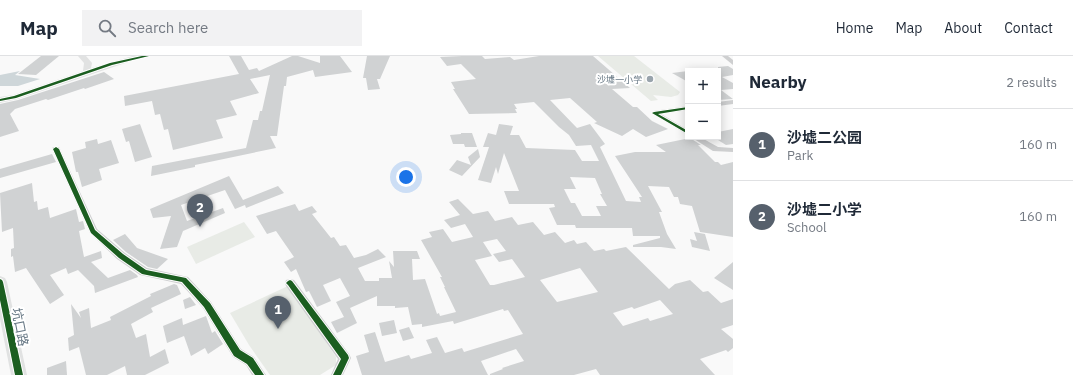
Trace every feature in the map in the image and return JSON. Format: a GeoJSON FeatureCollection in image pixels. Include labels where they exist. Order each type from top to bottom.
{"type":"FeatureCollection","features":[{"type":"Feature","properties":{"kind":"street"},"geometry":{"type":"LineString","coordinates":[[82,56],[88,63],[111,64]]}},
{"type":"Feature","properties":{"kind":"street"},"geometry":{"type":"LineString","coordinates":[[0,100],[15,97],[111,64],[147,56]]}},
{"type":"Feature","properties":{"kind":"street"},"geometry":{"type":"LineString","coordinates":[[725,56],[733,63]]}},
{"type":"Feature","properties":{"kind":"street"},"geometry":{"type":"LineString","coordinates":[[86,73],[88,63]]}},
{"type":"Feature","properties":{"kind":"street"},"geometry":{"type":"LineString","coordinates":[[721,104],[733,102]]}},
{"type":"Feature","properties":{"kind":"street"},"geometry":{"type":"LineString","coordinates":[[685,108],[654,113],[685,131]]}},
{"type":"Feature","properties":{"kind":"street"},"geometry":{"type":"LineString","coordinates":[[700,140],[716,149],[733,150]]}},
{"type":"Feature","properties":{"kind":"street"},"geometry":{"type":"LineString","coordinates":[[56,149],[93,231],[121,256],[144,272],[184,280],[208,305],[237,353],[250,361],[260,375]]}},
{"type":"Feature","properties":{"kind":"street","name":"坑口路"},"geometry":{"type":"LineString","coordinates":[[0,282],[19,375]]}},
{"type":"Feature","properties":{"kind":"street"},"geometry":{"type":"LineString","coordinates":[[290,283],[345,358],[337,375]]}},
{"type":"Feature","properties":{"kind":"shaded area"},"geometry":{"type":"Polygon","coordinates":[[[598,56],[634,56],[680,92],[678,95],[671,97],[653,95],[658,100],[651,101],[598,56]]]}},
{"type":"Feature","properties":{"kind":"shaded area"},"geometry":{"type":"Polygon","coordinates":[[[20,71],[15,75],[40,79],[18,86],[0,86],[0,75],[20,71]]]}},
{"type":"Feature","properties":{"kind":"shaded area"},"geometry":{"type":"Polygon","coordinates":[[[244,222],[255,237],[196,264],[187,247],[244,222]]]}},
{"type":"Feature","properties":{"kind":"shaded area"},"geometry":{"type":"Polygon","coordinates":[[[288,286],[336,357],[336,365],[320,375],[270,375],[249,345],[230,313],[288,286]]]}},
{"type":"Feature","properties":{"kind":"building"},"geometry":{"type":"Polygon","coordinates":[[[41,56],[59,56],[36,75],[18,74],[41,56]]]}},
{"type":"Feature","properties":{"kind":"building"},"geometry":{"type":"Polygon","coordinates":[[[229,56],[241,56],[249,70],[257,68],[259,71],[292,56],[298,56],[320,63],[320,56],[340,56],[352,72],[315,77],[313,70],[287,77],[286,86],[284,86],[277,136],[270,136],[276,148],[151,176],[152,166],[246,148],[253,120],[258,120],[260,111],[262,111],[270,75],[250,79],[259,93],[230,101],[237,115],[216,120],[223,138],[173,150],[168,129],[164,130],[160,114],[155,115],[152,101],[125,106],[124,96],[239,74],[229,56]]]}},
{"type":"Feature","properties":{"kind":"building"},"geometry":{"type":"Polygon","coordinates":[[[367,56],[390,56],[380,79],[377,79],[380,89],[368,90],[366,78],[363,78],[367,56]]]}},
{"type":"Feature","properties":{"kind":"building"},"geometry":{"type":"Polygon","coordinates":[[[482,56],[485,59],[510,57],[514,60],[539,56],[593,56],[630,88],[612,89],[633,107],[637,107],[652,121],[668,129],[646,137],[633,129],[622,136],[594,123],[597,122],[570,98],[550,100],[577,128],[590,124],[605,144],[600,147],[626,201],[641,202],[639,197],[642,197],[615,156],[635,152],[666,152],[656,145],[685,139],[693,140],[701,145],[698,145],[715,162],[718,162],[721,165],[733,162],[733,237],[700,232],[692,206],[680,204],[678,197],[674,197],[669,187],[648,186],[662,212],[659,212],[667,234],[676,249],[661,247],[633,247],[633,245],[660,238],[660,236],[633,236],[632,228],[576,228],[575,225],[557,225],[549,208],[555,207],[554,204],[509,204],[504,191],[519,191],[504,153],[498,174],[496,167],[491,183],[478,180],[489,147],[483,147],[488,133],[496,135],[499,124],[513,126],[510,135],[519,135],[526,148],[575,150],[582,161],[599,161],[591,145],[576,146],[569,135],[534,102],[514,104],[517,109],[515,109],[517,113],[469,114],[453,89],[455,89],[451,82],[476,79],[461,64],[447,66],[440,57],[482,56]],[[570,177],[576,189],[564,189],[571,203],[575,203],[582,216],[601,216],[596,206],[607,206],[600,194],[602,194],[595,178],[570,177]]]}},
{"type":"Feature","properties":{"kind":"building"},"geometry":{"type":"Polygon","coordinates":[[[728,66],[733,69],[733,75],[722,77],[733,83],[733,89],[721,90],[721,68],[718,67],[728,66]]]}},
{"type":"Feature","properties":{"kind":"building"},"geometry":{"type":"Polygon","coordinates":[[[685,71],[685,80],[672,73],[685,71]]]}},
{"type":"Feature","properties":{"kind":"building"},"geometry":{"type":"Polygon","coordinates":[[[104,72],[114,79],[15,109],[10,114],[19,131],[0,137],[0,104],[18,100],[104,72]]]}},
{"type":"Feature","properties":{"kind":"building"},"geometry":{"type":"Polygon","coordinates":[[[721,90],[733,99],[721,100],[721,90]]]}},
{"type":"Feature","properties":{"kind":"building"},"geometry":{"type":"Polygon","coordinates":[[[140,124],[152,157],[135,162],[129,141],[126,142],[122,129],[140,124]]]}},
{"type":"Feature","properties":{"kind":"building"},"geometry":{"type":"Polygon","coordinates":[[[733,129],[733,144],[726,145],[718,140],[721,140],[721,131],[733,129]]]}},
{"type":"Feature","properties":{"kind":"building"},"geometry":{"type":"Polygon","coordinates":[[[472,133],[477,147],[465,147],[464,144],[453,144],[450,135],[472,133]]]}},
{"type":"Feature","properties":{"kind":"building"},"geometry":{"type":"Polygon","coordinates":[[[97,139],[98,144],[111,140],[119,163],[99,169],[102,180],[82,187],[78,172],[76,172],[72,152],[86,148],[85,142],[97,139]]]}},
{"type":"Feature","properties":{"kind":"building"},"geometry":{"type":"Polygon","coordinates":[[[478,149],[480,157],[462,176],[449,170],[457,160],[471,165],[468,157],[478,149]]]}},
{"type":"Feature","properties":{"kind":"building"},"geometry":{"type":"Polygon","coordinates":[[[52,154],[56,162],[0,178],[0,169],[52,154]]]}},
{"type":"Feature","properties":{"kind":"building"},"geometry":{"type":"Polygon","coordinates":[[[229,176],[243,200],[278,186],[284,193],[246,208],[245,205],[235,209],[225,190],[181,205],[187,221],[223,208],[225,213],[183,231],[177,247],[160,249],[171,216],[153,218],[150,209],[229,176]]]}},
{"type":"Feature","properties":{"kind":"building"},"geometry":{"type":"Polygon","coordinates":[[[32,183],[34,202],[37,201],[38,210],[48,207],[50,218],[76,209],[79,222],[83,221],[85,229],[79,231],[84,257],[101,251],[102,258],[91,262],[108,278],[130,270],[138,277],[95,293],[94,286],[78,270],[68,274],[66,268],[50,275],[64,295],[50,304],[26,268],[15,272],[13,256],[11,257],[11,249],[14,248],[13,228],[2,232],[0,193],[32,183]]]}},
{"type":"Feature","properties":{"kind":"building"},"geometry":{"type":"Polygon","coordinates":[[[458,199],[473,214],[488,211],[495,221],[512,217],[518,225],[533,222],[544,235],[555,232],[565,243],[574,240],[577,244],[586,242],[594,251],[604,249],[606,251],[626,247],[669,289],[675,284],[690,280],[703,292],[708,291],[721,303],[733,299],[733,325],[721,329],[733,339],[733,348],[728,352],[726,350],[700,359],[715,375],[600,375],[596,369],[574,375],[490,375],[503,369],[502,368],[524,361],[516,349],[481,361],[488,375],[362,375],[356,356],[369,352],[364,335],[375,332],[385,362],[409,355],[411,359],[432,353],[426,340],[437,337],[445,353],[462,348],[464,352],[523,334],[508,310],[504,311],[503,309],[454,324],[453,321],[422,327],[422,324],[412,325],[408,307],[395,308],[395,306],[377,306],[377,296],[350,308],[357,323],[337,333],[331,322],[344,317],[336,302],[350,296],[340,278],[323,285],[331,301],[317,307],[309,291],[306,292],[296,269],[291,272],[284,262],[294,257],[276,231],[267,234],[256,216],[295,204],[299,211],[312,206],[317,212],[312,214],[331,238],[334,237],[340,246],[346,245],[354,258],[366,255],[378,249],[386,257],[358,268],[365,281],[379,281],[379,278],[392,278],[389,261],[394,267],[393,251],[417,251],[420,259],[412,259],[413,280],[425,279],[437,314],[439,313],[440,316],[456,312],[440,277],[442,277],[421,240],[432,237],[429,232],[443,229],[452,242],[473,237],[465,224],[451,228],[444,220],[460,215],[449,202],[458,199]],[[497,239],[483,242],[492,256],[475,260],[490,285],[525,277],[512,259],[499,262],[493,254],[506,251],[497,239]],[[580,268],[540,280],[557,302],[598,292],[580,268]],[[660,300],[634,309],[632,307],[613,313],[623,326],[648,318],[650,321],[673,314],[660,300]]]}},
{"type":"Feature","properties":{"kind":"building"},"geometry":{"type":"Polygon","coordinates":[[[694,232],[705,234],[710,251],[692,247],[690,239],[697,241],[694,232]]]}},
{"type":"Feature","properties":{"kind":"building"},"geometry":{"type":"Polygon","coordinates":[[[125,234],[137,248],[168,259],[157,269],[148,267],[126,252],[113,240],[125,234]]]}},
{"type":"Feature","properties":{"kind":"building"},"geometry":{"type":"Polygon","coordinates":[[[733,262],[733,290],[714,278],[733,262]]]}},
{"type":"Feature","properties":{"kind":"building"},"geometry":{"type":"Polygon","coordinates":[[[174,284],[177,285],[181,294],[151,308],[153,312],[131,324],[136,338],[146,334],[150,357],[165,349],[169,363],[145,375],[127,375],[125,366],[107,375],[86,375],[79,347],[69,351],[68,338],[74,335],[71,304],[81,318],[79,312],[89,308],[91,328],[111,320],[110,317],[151,296],[150,294],[174,284]]]}},
{"type":"Feature","properties":{"kind":"building"},"geometry":{"type":"Polygon","coordinates":[[[190,297],[196,305],[185,309],[183,300],[190,297]]]}},
{"type":"Feature","properties":{"kind":"building"},"geometry":{"type":"Polygon","coordinates":[[[206,316],[212,333],[215,331],[223,344],[208,354],[205,348],[191,356],[184,336],[167,343],[163,326],[182,318],[183,325],[206,316]]]}},
{"type":"Feature","properties":{"kind":"building"},"geometry":{"type":"Polygon","coordinates":[[[394,320],[397,333],[382,336],[379,323],[394,320]]]}},
{"type":"Feature","properties":{"kind":"building"},"geometry":{"type":"Polygon","coordinates":[[[409,327],[414,338],[403,341],[399,330],[409,327]]]}},
{"type":"Feature","properties":{"kind":"building"},"geometry":{"type":"Polygon","coordinates":[[[66,361],[67,375],[47,375],[47,368],[66,361]]]}},
{"type":"Feature","properties":{"kind":"cycle path"},"geometry":{"type":"LineString","coordinates":[[0,100],[15,97],[111,64],[147,56]]}},
{"type":"Feature","properties":{"kind":"cycle path"},"geometry":{"type":"LineString","coordinates":[[685,108],[654,113],[685,131]]}},
{"type":"Feature","properties":{"kind":"cycle path"},"geometry":{"type":"LineString","coordinates":[[56,149],[93,231],[121,256],[144,272],[184,280],[207,305],[237,353],[250,361],[260,375]]}},
{"type":"Feature","properties":{"kind":"cycle path"},"geometry":{"type":"LineString","coordinates":[[0,282],[19,375]]}},
{"type":"Feature","properties":{"kind":"cycle path"},"geometry":{"type":"LineString","coordinates":[[290,283],[345,358],[337,375]]}},
{"type":"Feature","properties":{"kind":"place","name":"沙墟一小学"},"geometry":{"type":"Point","coordinates":[650,79]}},
{"type":"Feature","properties":{"kind":"place","name":"沙墟二小学"},"geometry":{"type":"Point","coordinates":[200,227]}},
{"type":"Feature","properties":{"kind":"place","name":"沙墟二公园"},"geometry":{"type":"Point","coordinates":[278,329]}}]}
